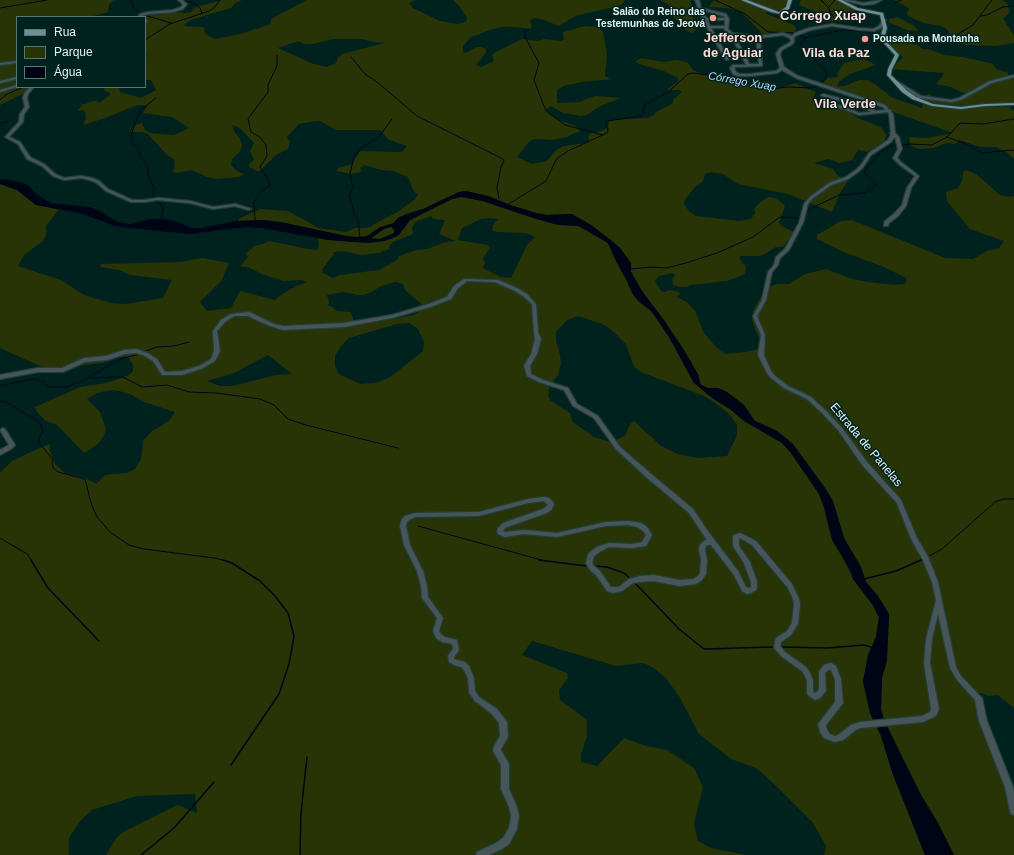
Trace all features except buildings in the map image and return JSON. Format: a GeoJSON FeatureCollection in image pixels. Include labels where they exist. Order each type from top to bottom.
{"type":"FeatureCollection","features":[{"type":"Feature","properties":{"kind":"main road"},"geometry":{"type":"LineString","coordinates":[[742,0],[780,13],[788,8],[790,0]]}},
{"type":"Feature","properties":{"kind":"main road"},"geometry":{"type":"LineString","coordinates":[[839,0],[857,10],[880,13],[884,20],[885,28],[882,39],[897,56],[889,72],[904,91],[914,98],[932,104],[961,108],[1014,104]]}},
{"type":"Feature","properties":{"kind":"street"},"geometry":{"type":"LineString","coordinates":[[140,16],[148,12],[173,11],[182,8],[185,4],[180,0]]}},
{"type":"Feature","properties":{"kind":"street"},"geometry":{"type":"LineString","coordinates":[[698,0],[699,8],[704,19],[727,59]]}},
{"type":"Feature","properties":{"kind":"street"},"geometry":{"type":"LineString","coordinates":[[844,0],[863,4],[873,3],[880,0]]}},
{"type":"Feature","properties":{"kind":"street"},"geometry":{"type":"LineString","coordinates":[[699,8],[722,14],[727,18]]}},
{"type":"Feature","properties":{"kind":"street"},"geometry":{"type":"LineString","coordinates":[[704,19],[727,18]]}},
{"type":"Feature","properties":{"kind":"street"},"geometry":{"type":"LineString","coordinates":[[727,18],[727,31],[731,34],[748,65]]}},
{"type":"Feature","properties":{"kind":"street"},"geometry":{"type":"LineString","coordinates":[[731,34],[758,37],[783,34],[792,37],[803,31],[836,25],[854,29],[874,30],[880,28],[884,20]]}},
{"type":"Feature","properties":{"kind":"street"},"geometry":{"type":"LineString","coordinates":[[709,27],[726,27]]}},
{"type":"Feature","properties":{"kind":"street"},"geometry":{"type":"LineString","coordinates":[[758,37],[762,64],[734,66],[732,67],[732,70],[736,75],[745,76],[774,72],[782,68]]}},
{"type":"Feature","properties":{"kind":"street"},"geometry":{"type":"LineString","coordinates":[[792,37],[793,41],[778,54],[782,68],[797,78],[864,98],[884,106],[892,114],[892,133],[897,137],[900,149],[899,153],[895,157],[901,164],[917,176],[909,188],[904,206],[886,226]]}},
{"type":"Feature","properties":{"kind":"street"},"geometry":{"type":"LineString","coordinates":[[0,64],[16,62]]}},
{"type":"Feature","properties":{"kind":"street"},"geometry":{"type":"LineString","coordinates":[[895,81],[920,97],[951,101],[960,99],[991,82],[1014,76]]}},
{"type":"Feature","properties":{"kind":"street"},"geometry":{"type":"LineString","coordinates":[[0,82],[16,78]]}},
{"type":"Feature","properties":{"kind":"street"},"geometry":{"type":"LineString","coordinates":[[0,91],[16,86]]}},
{"type":"Feature","properties":{"kind":"street"},"geometry":{"type":"LineString","coordinates":[[31,88],[26,94],[25,98],[27,107],[22,114],[21,122],[7,137],[19,143],[28,158],[43,165],[54,175],[64,179],[81,177],[91,179],[98,182],[107,190],[132,201],[158,199],[190,202],[213,208],[235,205],[248,209]]}},
{"type":"Feature","properties":{"kind":"street"},"geometry":{"type":"LineString","coordinates":[[823,95],[854,103],[876,113]]}},
{"type":"Feature","properties":{"kind":"street"},"geometry":{"type":"LineString","coordinates":[[819,103],[842,108],[859,114],[890,111]]}},
{"type":"Feature","properties":{"kind":"street","name":"Estrada de Panelas"},"geometry":{"type":"LineString","coordinates":[[892,133],[890,141],[870,154],[857,171],[847,178],[834,181],[811,198],[806,204],[801,223],[787,250],[780,257],[770,272],[764,300],[755,318],[763,333],[761,356],[769,372],[786,387],[809,398],[819,406],[840,428],[865,464],[899,502],[914,539],[925,557],[935,582],[950,662],[956,674],[978,698],[983,721],[1009,787],[1014,811]]}},
{"type":"Feature","properties":{"kind":"street"},"geometry":{"type":"LineString","coordinates":[[0,377],[38,370],[63,370],[84,360],[107,358],[136,350],[155,360],[164,374],[182,373],[202,367],[213,360],[217,351],[215,331],[223,321],[234,315],[249,314],[272,325],[283,328],[344,325],[392,316],[431,305],[449,298],[456,287],[466,280],[496,281],[525,295],[535,306],[534,313],[538,339],[534,354],[527,366],[529,375],[541,381],[566,389],[575,405],[596,417],[618,448],[691,511],[736,573],[742,586],[747,591],[754,588],[754,582],[747,562],[736,546],[736,536],[740,535],[754,543],[790,586],[796,598],[797,604],[795,624],[789,633],[778,640],[777,647],[783,654],[804,669],[810,680],[810,692],[815,697],[818,696],[823,690],[822,672],[826,667],[831,666],[834,668],[838,679],[839,703],[822,724],[824,732],[831,738],[840,738],[854,727],[869,724],[923,719],[933,714],[935,710],[927,663],[929,639],[939,599]]}},
{"type":"Feature","properties":{"kind":"street"},"geometry":{"type":"LineString","coordinates":[[0,453],[12,445],[3,430]]}},
{"type":"Feature","properties":{"kind":"street"},"geometry":{"type":"LineString","coordinates":[[480,855],[500,846],[506,841],[513,829],[515,816],[505,789],[505,764],[497,751],[497,748],[504,737],[503,722],[494,711],[477,699],[472,692],[471,678],[467,668],[452,660],[451,656],[456,650],[455,642],[444,640],[438,636],[436,631],[440,618],[425,598],[420,570],[407,545],[403,526],[404,520],[415,515],[480,514],[528,501],[544,499],[551,504],[546,511],[505,525],[501,528],[500,532],[505,535],[523,532],[557,535],[606,524],[628,523],[639,525],[645,529],[649,535],[644,544],[632,546],[610,545],[591,555],[589,559],[589,563],[592,568],[598,573],[609,589],[613,590],[620,589],[631,581],[640,579],[654,578],[679,583],[694,582],[704,574],[703,545],[707,542],[713,543]]}},
{"type":"Feature","properties":{"kind":"green space"},"geometry":{"type":"Polygon","coordinates":[[[0,0],[115,0],[109,4],[108,12],[94,16],[16,16],[16,88],[33,88],[0,105],[0,0]]]}},
{"type":"Feature","properties":{"kind":"green space"},"geometry":{"type":"Polygon","coordinates":[[[222,0],[242,0],[235,3],[231,8],[189,21],[183,26],[204,27],[205,34],[215,39],[240,34],[268,25],[271,22],[271,19],[307,0],[415,0],[409,3],[413,8],[440,21],[458,24],[466,22],[467,18],[460,7],[453,0],[625,0],[622,5],[575,16],[559,26],[534,18],[530,21],[532,27],[530,29],[502,27],[493,29],[471,37],[463,46],[463,52],[466,53],[477,47],[486,49],[486,53],[476,65],[481,67],[494,61],[492,55],[494,53],[522,39],[537,41],[544,39],[561,41],[564,39],[563,32],[585,26],[598,27],[603,32],[607,54],[605,76],[613,79],[582,82],[564,86],[557,90],[557,103],[579,102],[595,96],[621,98],[600,106],[587,115],[581,116],[563,113],[551,106],[546,109],[546,111],[558,120],[576,126],[580,130],[579,132],[568,137],[552,140],[534,139],[528,143],[517,157],[532,164],[547,161],[556,150],[564,146],[586,143],[589,141],[588,136],[591,133],[602,131],[608,127],[609,120],[648,118],[672,104],[674,99],[682,92],[679,90],[667,90],[678,81],[678,78],[664,71],[635,62],[641,58],[664,62],[676,60],[682,61],[688,63],[693,70],[700,73],[727,81],[754,84],[770,91],[795,83],[816,92],[812,100],[816,103],[844,109],[860,119],[881,127],[887,136],[884,141],[868,152],[858,150],[852,160],[840,163],[828,159],[814,163],[833,169],[838,176],[848,181],[840,193],[832,212],[788,194],[738,184],[723,174],[712,172],[705,174],[703,181],[695,187],[684,201],[684,204],[689,211],[696,216],[739,221],[751,219],[755,213],[754,209],[766,198],[770,197],[777,199],[785,206],[779,223],[783,227],[801,235],[794,236],[787,241],[783,247],[776,247],[765,254],[759,256],[741,256],[739,258],[746,267],[745,274],[727,281],[680,287],[673,285],[672,280],[675,275],[672,273],[659,276],[655,281],[661,291],[665,292],[669,290],[681,293],[677,297],[687,302],[695,311],[704,333],[717,348],[726,354],[760,349],[762,341],[757,334],[752,320],[753,311],[765,289],[776,284],[789,284],[805,274],[826,269],[852,279],[869,282],[895,285],[904,284],[907,281],[906,278],[884,267],[846,253],[817,239],[817,235],[841,221],[852,220],[945,258],[973,259],[987,251],[999,248],[1004,241],[970,229],[947,201],[946,192],[958,188],[962,181],[963,172],[966,170],[976,174],[1000,195],[1008,197],[1014,196],[1014,708],[998,695],[989,696],[971,690],[1009,790],[1014,817],[1014,855],[954,855],[938,823],[921,795],[884,720],[881,709],[882,678],[887,660],[889,614],[878,596],[866,582],[861,567],[844,538],[833,501],[793,444],[777,431],[755,421],[744,405],[727,392],[718,388],[708,388],[701,385],[684,350],[642,291],[631,272],[631,263],[620,248],[610,239],[572,214],[546,215],[536,213],[488,196],[466,191],[459,192],[423,209],[405,214],[392,228],[395,230],[394,233],[380,239],[346,236],[276,221],[238,221],[240,218],[261,209],[288,211],[319,228],[346,232],[355,228],[369,227],[399,211],[418,195],[413,190],[408,177],[394,171],[381,170],[364,165],[360,168],[362,171],[351,174],[337,171],[338,168],[352,164],[360,151],[402,152],[407,146],[389,140],[380,130],[336,130],[320,121],[315,121],[299,124],[287,137],[290,142],[288,149],[276,155],[260,171],[257,171],[249,167],[249,164],[254,160],[250,151],[254,143],[240,128],[232,125],[242,145],[240,152],[232,159],[231,165],[237,171],[244,174],[239,177],[217,179],[207,177],[192,170],[178,173],[173,172],[175,160],[167,155],[148,134],[143,132],[130,132],[135,125],[142,123],[145,130],[150,133],[174,135],[189,128],[172,117],[143,113],[147,106],[135,106],[83,125],[86,118],[85,112],[82,110],[77,111],[82,105],[94,101],[99,103],[110,95],[110,93],[103,90],[106,88],[119,88],[120,92],[141,98],[156,90],[151,80],[146,80],[146,16],[142,16],[145,14],[191,12],[196,7],[222,0]],[[333,39],[313,44],[304,44],[298,41],[278,48],[311,63],[327,67],[336,63],[338,57],[345,53],[385,43],[362,39],[333,39]]]}},
{"type":"Feature","properties":{"kind":"green space"},"geometry":{"type":"Polygon","coordinates":[[[660,0],[691,0],[690,13],[696,22],[696,29],[693,33],[687,31],[668,12],[669,5],[660,0]]]}},
{"type":"Feature","properties":{"kind":"green space"},"geometry":{"type":"Polygon","coordinates":[[[716,0],[739,0],[751,3],[769,11],[766,13],[795,26],[796,30],[789,36],[765,36],[741,12],[727,8],[709,7],[712,2],[716,0]]]}},
{"type":"Feature","properties":{"kind":"green space"},"geometry":{"type":"Polygon","coordinates":[[[743,0],[793,0],[788,9],[770,10],[760,4],[743,0]]]}},
{"type":"Feature","properties":{"kind":"green space"},"geometry":{"type":"Polygon","coordinates":[[[801,0],[838,0],[859,14],[840,22],[832,21],[826,16],[799,5],[801,0]]]}},
{"type":"Feature","properties":{"kind":"green space"},"geometry":{"type":"Polygon","coordinates":[[[894,0],[1001,0],[1007,3],[1010,12],[1003,19],[1014,35],[1014,43],[996,46],[966,45],[957,43],[961,38],[951,37],[948,30],[941,26],[924,23],[910,17],[907,14],[909,8],[894,0]]]}},
{"type":"Feature","properties":{"kind":"green space"},"geometry":{"type":"Polygon","coordinates":[[[897,17],[913,25],[918,31],[907,30],[888,22],[890,19],[897,17]]]}},
{"type":"Feature","properties":{"kind":"green space"},"geometry":{"type":"Polygon","coordinates":[[[888,35],[917,45],[923,49],[932,50],[944,55],[963,57],[994,64],[993,65],[997,69],[1008,73],[1008,75],[1014,76],[1014,103],[1008,105],[993,103],[962,106],[923,102],[918,98],[929,94],[939,100],[955,101],[959,100],[967,93],[951,87],[936,84],[944,73],[891,69],[903,57],[885,41],[883,37],[888,35]]]}},
{"type":"Feature","properties":{"kind":"green space"},"geometry":{"type":"Polygon","coordinates":[[[864,59],[876,65],[850,74],[840,81],[837,86],[845,86],[859,80],[867,80],[875,84],[891,97],[922,108],[923,104],[963,109],[981,106],[1009,107],[1014,111],[1014,159],[1006,152],[996,147],[981,147],[959,140],[956,144],[946,143],[934,148],[920,149],[913,147],[910,144],[909,137],[926,138],[953,133],[893,112],[882,105],[859,96],[821,85],[828,78],[838,77],[837,74],[844,63],[864,59]]]}},
{"type":"Feature","properties":{"kind":"green space"},"geometry":{"type":"Polygon","coordinates":[[[0,184],[17,190],[36,205],[59,209],[46,226],[46,235],[43,241],[24,255],[18,266],[61,280],[84,295],[111,303],[126,304],[163,298],[172,280],[130,275],[119,270],[100,267],[101,264],[180,262],[203,258],[229,263],[222,280],[200,302],[207,311],[231,308],[240,291],[275,300],[296,286],[307,282],[302,280],[284,281],[264,275],[250,268],[240,266],[248,257],[246,254],[254,246],[269,241],[313,250],[318,249],[319,243],[317,238],[368,243],[384,241],[398,235],[410,220],[452,199],[462,197],[483,201],[521,214],[578,226],[608,243],[628,283],[654,315],[669,337],[694,383],[744,421],[782,443],[791,453],[819,494],[824,507],[829,530],[853,579],[872,604],[879,617],[876,637],[868,655],[863,681],[870,713],[881,736],[892,772],[925,855],[824,855],[826,846],[813,823],[756,768],[731,759],[699,734],[680,698],[666,678],[654,668],[643,663],[616,666],[532,641],[522,655],[567,673],[568,678],[559,690],[560,700],[587,720],[587,736],[581,754],[581,762],[597,766],[624,738],[646,746],[667,750],[694,768],[703,787],[694,824],[698,841],[711,848],[746,855],[106,855],[117,837],[123,832],[171,808],[178,805],[197,813],[195,794],[137,796],[92,810],[80,821],[69,838],[69,855],[0,855],[0,473],[12,461],[50,444],[50,450],[55,464],[65,473],[88,479],[96,484],[105,475],[127,473],[135,469],[141,459],[143,441],[152,431],[169,421],[175,412],[144,402],[132,395],[119,391],[112,390],[97,393],[87,399],[100,412],[106,429],[104,436],[98,444],[84,453],[57,425],[46,421],[37,412],[35,407],[80,387],[106,383],[129,375],[133,371],[133,365],[128,357],[119,357],[102,363],[64,370],[40,366],[0,348],[0,184]],[[431,216],[415,222],[412,228],[413,234],[393,242],[389,249],[379,253],[361,255],[344,251],[333,252],[334,254],[322,270],[323,273],[333,278],[340,275],[379,270],[397,260],[399,256],[416,250],[427,249],[446,242],[456,241],[439,234],[445,220],[433,219],[431,216]],[[481,219],[462,228],[458,240],[488,245],[490,248],[483,258],[485,263],[483,268],[501,277],[511,278],[527,245],[535,237],[526,233],[497,232],[492,230],[494,223],[499,219],[481,219]],[[395,282],[381,286],[370,293],[357,295],[343,292],[327,295],[329,302],[328,306],[331,306],[337,311],[351,312],[354,321],[357,324],[414,315],[425,307],[406,291],[403,284],[395,282]],[[578,316],[567,320],[556,332],[556,340],[561,364],[558,375],[550,385],[548,395],[550,400],[570,413],[573,422],[594,437],[610,442],[625,436],[630,424],[634,421],[661,446],[678,454],[697,458],[727,456],[737,435],[737,425],[730,415],[718,405],[704,396],[641,372],[634,367],[626,344],[611,329],[602,324],[578,316]],[[410,323],[397,324],[349,338],[341,346],[335,356],[335,366],[340,375],[361,384],[375,383],[389,378],[423,351],[424,342],[418,329],[410,323]],[[268,355],[234,373],[207,381],[220,386],[232,386],[276,375],[292,374],[268,355]]]}},
{"type":"Feature","properties":{"kind":"water"},"geometry":{"type":"Polygon","coordinates":[[[0,179],[11,180],[28,185],[37,195],[51,203],[89,207],[100,211],[117,222],[130,224],[150,219],[164,219],[178,222],[191,228],[202,228],[236,221],[262,220],[285,223],[346,236],[380,239],[394,233],[391,226],[399,217],[423,209],[459,192],[466,191],[488,196],[536,213],[546,215],[572,214],[593,226],[620,248],[631,263],[631,272],[642,291],[684,350],[698,374],[701,385],[708,388],[718,388],[727,392],[744,405],[755,421],[777,431],[793,444],[833,501],[844,538],[861,567],[866,582],[878,596],[889,614],[887,660],[882,678],[881,709],[884,720],[921,795],[938,823],[954,855],[925,855],[892,772],[881,736],[870,713],[863,681],[868,655],[876,637],[879,617],[872,604],[853,579],[851,571],[832,540],[824,507],[819,494],[791,453],[782,443],[744,421],[694,383],[669,337],[654,315],[628,283],[608,243],[579,226],[558,225],[483,201],[462,197],[452,199],[410,220],[399,235],[393,238],[368,243],[328,240],[261,228],[247,227],[190,234],[128,228],[114,226],[83,214],[36,205],[17,190],[0,184],[0,179]]]}},
{"type":"Feature","properties":{"kind":"waterway"},"geometry":{"type":"LineString","coordinates":[[0,8],[47,0]]}},
{"type":"Feature","properties":{"kind":"waterway"},"geometry":{"type":"LineString","coordinates":[[131,0],[134,8],[141,13]]}},
{"type":"Feature","properties":{"kind":"waterway"},"geometry":{"type":"LineString","coordinates":[[202,13],[214,8],[220,0]]}},
{"type":"Feature","properties":{"kind":"waterway"},"geometry":{"type":"LineString","coordinates":[[715,0],[745,14],[768,32],[795,33]]}},
{"type":"Feature","properties":{"kind":"waterway"},"geometry":{"type":"LineString","coordinates":[[821,0],[829,8],[830,12],[839,24]]}},
{"type":"Feature","properties":{"kind":"waterway"},"geometry":{"type":"LineString","coordinates":[[829,7],[835,0]]}},
{"type":"Feature","properties":{"kind":"waterway"},"geometry":{"type":"LineString","coordinates":[[894,3],[901,0]]}},
{"type":"Feature","properties":{"kind":"waterway","name":"Córrego Xuap"},"geometry":{"type":"LineString","coordinates":[[951,38],[973,25],[992,0]]}},
{"type":"Feature","properties":{"kind":"waterway"},"geometry":{"type":"LineString","coordinates":[[182,1],[194,3],[200,8],[202,13]]}},
{"type":"Feature","properties":{"kind":"waterway"},"geometry":{"type":"LineString","coordinates":[[981,16],[987,15],[1003,7],[1014,6]]}},
{"type":"Feature","properties":{"kind":"waterway"},"geometry":{"type":"LineString","coordinates":[[146,39],[170,24],[202,13]]}},
{"type":"Feature","properties":{"kind":"waterway"},"geometry":{"type":"LineString","coordinates":[[144,15],[171,23]]}},
{"type":"Feature","properties":{"kind":"waterway"},"geometry":{"type":"LineString","coordinates":[[525,29],[525,37],[539,63],[534,80],[546,111],[565,125],[603,135]]}},
{"type":"Feature","properties":{"kind":"waterway","name":"Córrego Xuap"},"geometry":{"type":"LineString","coordinates":[[821,84],[826,77],[827,72],[803,48],[801,43],[805,38],[843,30],[872,32]]}},
{"type":"Feature","properties":{"kind":"waterway"},"geometry":{"type":"LineString","coordinates":[[797,34],[805,37]]}},
{"type":"Feature","properties":{"kind":"waterway"},"geometry":{"type":"LineString","coordinates":[[255,220],[254,203],[259,193],[269,186],[270,183],[260,167],[267,156],[266,145],[260,137],[251,132],[248,119],[268,92],[268,85],[277,66],[277,55]]}},
{"type":"Feature","properties":{"kind":"waterway"},"geometry":{"type":"LineString","coordinates":[[351,57],[365,74],[377,82],[417,116],[503,159],[504,161],[501,167],[497,187],[499,199]]}},
{"type":"Feature","properties":{"kind":"waterway","name":"Córrego Xuap"},"geometry":{"type":"LineString","coordinates":[[603,135],[607,133],[608,129],[605,123],[607,121],[642,116],[644,114],[644,105],[667,93],[688,74],[693,73],[709,75],[772,89],[788,87],[812,88],[818,86]]}},
{"type":"Feature","properties":{"kind":"waterway"},"geometry":{"type":"LineString","coordinates":[[0,100],[7,94],[22,88]]}},
{"type":"Feature","properties":{"kind":"waterway"},"geometry":{"type":"LineString","coordinates":[[153,198],[154,188],[148,175],[148,169],[145,162],[141,158],[137,147],[133,144],[131,135],[140,111],[156,98]]}},
{"type":"Feature","properties":{"kind":"waterway"},"geometry":{"type":"LineString","coordinates":[[360,238],[358,220],[355,216],[349,194],[353,188],[350,174],[354,156],[364,146],[378,138],[392,119]]}},
{"type":"Feature","properties":{"kind":"waterway"},"geometry":{"type":"LineString","coordinates":[[947,137],[960,123],[983,124],[1014,119]]}},
{"type":"Feature","properties":{"kind":"waterway"},"geometry":{"type":"LineString","coordinates":[[0,124],[8,121]]}},
{"type":"Feature","properties":{"kind":"waterway","name":"Córrego Xuap"},"geometry":{"type":"LineString","coordinates":[[507,205],[546,181],[556,160],[559,157],[568,151],[603,135]]}},
{"type":"Feature","properties":{"kind":"waterway"},"geometry":{"type":"LineString","coordinates":[[900,146],[909,144],[932,145],[947,137]]}},
{"type":"Feature","properties":{"kind":"waterway"},"geometry":{"type":"LineString","coordinates":[[947,137],[966,144],[982,153],[1014,150]]}},
{"type":"Feature","properties":{"kind":"waterway"},"geometry":{"type":"LineString","coordinates":[[806,213],[814,207],[839,195],[865,193],[873,188],[876,184],[864,172],[865,170],[881,152],[890,146],[897,145]]}},
{"type":"Feature","properties":{"kind":"waterway"},"geometry":{"type":"LineString","coordinates":[[154,200],[162,205],[163,210],[161,219]]}},
{"type":"Feature","properties":{"kind":"waterway"},"geometry":{"type":"LineString","coordinates":[[631,269],[651,267],[666,268],[686,263],[717,253],[753,237],[780,217],[799,218]]}},
{"type":"Feature","properties":{"kind":"waterway"},"geometry":{"type":"LineString","coordinates":[[357,239],[368,238],[382,228],[401,223]]}},
{"type":"Feature","properties":{"kind":"waterway"},"geometry":{"type":"LineString","coordinates":[[631,284],[640,300],[653,310]]}},
{"type":"Feature","properties":{"kind":"waterway"},"geometry":{"type":"LineString","coordinates":[[146,351],[157,347],[174,346],[189,342]]}},
{"type":"Feature","properties":{"kind":"waterway"},"geometry":{"type":"LineString","coordinates":[[87,378],[120,359],[140,354]]}},
{"type":"Feature","properties":{"kind":"waterway"},"geometry":{"type":"LineString","coordinates":[[87,378],[123,377],[142,387],[167,385],[189,392],[216,393],[260,399],[274,405],[288,419],[306,425],[398,448]]}},
{"type":"Feature","properties":{"kind":"waterway"},"geometry":{"type":"LineString","coordinates":[[0,386],[33,379],[41,381],[49,387],[66,387],[87,378]]}},
{"type":"Feature","properties":{"kind":"waterway"},"geometry":{"type":"LineString","coordinates":[[0,401],[6,402],[39,422],[43,430],[38,442],[52,458],[53,468],[58,472],[85,479],[91,503],[97,517],[110,532],[129,545],[144,549],[224,560]]}},
{"type":"Feature","properties":{"kind":"waterway"},"geometry":{"type":"LineString","coordinates":[[929,556],[942,549],[995,502],[1003,499],[1014,499]]}},
{"type":"Feature","properties":{"kind":"waterway"},"geometry":{"type":"LineString","coordinates":[[418,526],[543,561]]}},
{"type":"Feature","properties":{"kind":"waterway"},"geometry":{"type":"LineString","coordinates":[[0,538],[27,554],[32,561]]}},
{"type":"Feature","properties":{"kind":"waterway"},"geometry":{"type":"LineString","coordinates":[[31,560],[48,588],[99,641]]}},
{"type":"Feature","properties":{"kind":"waterway"},"geometry":{"type":"LineString","coordinates":[[224,560],[232,563],[260,581],[275,596],[288,613],[294,636],[289,664],[279,694],[231,765]]}},
{"type":"Feature","properties":{"kind":"waterway"},"geometry":{"type":"LineString","coordinates":[[539,560],[543,561]]}},
{"type":"Feature","properties":{"kind":"waterway"},"geometry":{"type":"LineString","coordinates":[[543,561],[587,566]]}},
{"type":"Feature","properties":{"kind":"waterway"},"geometry":{"type":"LineString","coordinates":[[864,579],[896,571],[920,561]]}},
{"type":"Feature","properties":{"kind":"waterway"},"geometry":{"type":"LineString","coordinates":[[594,566],[607,567],[624,573],[631,579]]}},
{"type":"Feature","properties":{"kind":"waterway"},"geometry":{"type":"LineString","coordinates":[[636,584],[679,629],[704,649],[773,647]]}},
{"type":"Feature","properties":{"kind":"waterway"},"geometry":{"type":"LineString","coordinates":[[782,647],[828,648],[864,645],[871,647]]}},
{"type":"Feature","properties":{"kind":"waterway"},"geometry":{"type":"LineString","coordinates":[[300,855],[301,813],[307,757]]}},
{"type":"Feature","properties":{"kind":"waterway"},"geometry":{"type":"LineString","coordinates":[[141,855],[174,828],[214,782]]}},
{"type":"Feature","properties":{"kind":"place","name":"Salão do Reino das Testemunhas de Jeová"},"geometry":{"type":"Point","coordinates":[713,18]}},
{"type":"Feature","properties":{"kind":"place","name":"Pousada na Montanha"},"geometry":{"type":"Point","coordinates":[865,39]}},
{"type":"Feature","properties":{"kind":"district","name":"Córrego Xuap"},"geometry":{"type":"Point","coordinates":[823,16]}},
{"type":"Feature","properties":{"kind":"district","name":"Jefferson de Aguiar"},"geometry":{"type":"Point","coordinates":[733,46]}},
{"type":"Feature","properties":{"kind":"district","name":"Vila da Paz"},"geometry":{"type":"Point","coordinates":[836,53]}},
{"type":"Feature","properties":{"kind":"district","name":"Vila Verde"},"geometry":{"type":"Point","coordinates":[845,104]}}]}
